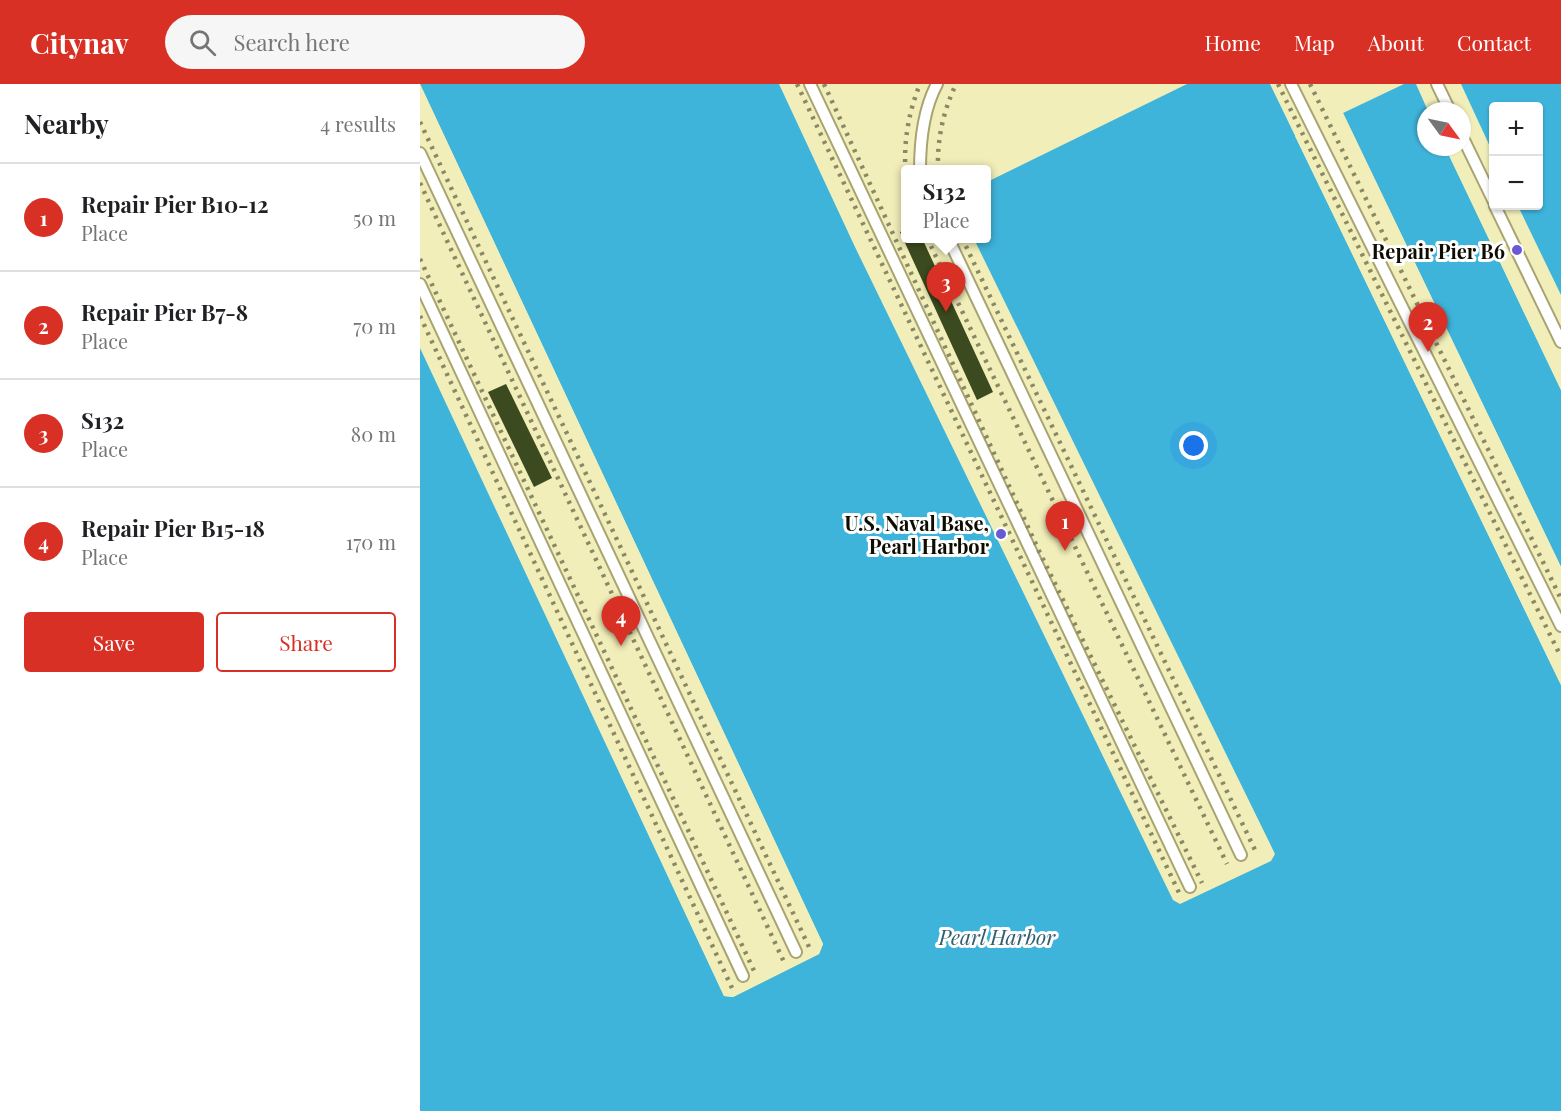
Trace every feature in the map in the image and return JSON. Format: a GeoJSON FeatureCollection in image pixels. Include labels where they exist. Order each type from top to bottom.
{"type":"FeatureCollection","features":[{"type":"Feature","properties":{"kind":"lane"},"geometry":{"type":"LineString","coordinates":[[810,84],[1190,887]]}},
{"type":"Feature","properties":{"kind":"lane"},"geometry":{"type":"LineString","coordinates":[[920,165],[920,145],[930,96],[937,84]]}},
{"type":"Feature","properties":{"kind":"lane"},"geometry":{"type":"LineString","coordinates":[[1291,84],[1561,626]]}},
{"type":"Feature","properties":{"kind":"lane"},"geometry":{"type":"LineString","coordinates":[[1437,84],[1446,102]]}},
{"type":"Feature","properties":{"kind":"lane"},"geometry":{"type":"LineString","coordinates":[[420,153],[796,951]]}},
{"type":"Feature","properties":{"kind":"lane"},"geometry":{"type":"LineString","coordinates":[[1471,155],[1489,193]]}},
{"type":"Feature","properties":{"kind":"lane"},"geometry":{"type":"LineString","coordinates":[[1497,210],[1561,342]]}},
{"type":"Feature","properties":{"kind":"lane"},"geometry":{"type":"LineString","coordinates":[[950,243],[1241,855]]}},
{"type":"Feature","properties":{"kind":"lane"},"geometry":{"type":"LineString","coordinates":[[420,285],[743,976]]}},
{"type":"Feature","properties":{"kind":"water","name":"Pearl Harbor"},"geometry":{"type":"Polygon","coordinates":[[[420,84],[779,84],[855,247],[1173,900],[1180,904],[1271,861],[1275,854],[976,243],[991,243],[991,180],[1187,84],[1270,84],[1561,685],[1561,1111],[420,1111],[420,348],[724,996],[733,997],[819,954],[823,944],[420,84]]]}},
{"type":"Feature","properties":{"kind":"water"},"geometry":{"type":"Polygon","coordinates":[[[1404,84],[1416,84],[1424,102],[1417,102],[1417,156],[1449,156],[1561,390],[1561,567],[1343,113],[1404,84]]]}},
{"type":"Feature","properties":{"kind":"water"},"geometry":{"type":"Polygon","coordinates":[[[1461,84],[1561,84],[1561,295],[1520,210],[1543,210],[1543,102],[1489,102],[1489,144],[1461,84]]]}},
{"type":"Feature","properties":{"kind":"pier"},"geometry":{"type":"Polygon","coordinates":[[[420,84],[823,944],[819,954],[733,997],[724,996],[420,345],[423,346],[726,993],[733,994],[817,952],[820,944],[420,91],[420,84]]]}},
{"type":"Feature","properties":{"kind":"pier"},"geometry":{"type":"Polygon","coordinates":[[[1343,113],[1561,570],[1558,569],[1340,114],[1343,113]]]}},
{"type":"Feature","properties":{"kind":"pier"},"geometry":{"type":"Polygon","coordinates":[[[1298,135],[1561,679],[1561,685],[1295,136],[1298,135]]]}},
{"type":"Feature","properties":{"kind":"pier"},"geometry":{"type":"Polygon","coordinates":[[[1449,156],[1453,156],[1561,383],[1561,390],[1449,156]]]}},
{"type":"Feature","properties":{"kind":"building"},"geometry":{"type":"Polygon","coordinates":[[[905,243],[924,243],[993,392],[977,400],[905,243]]]}},
{"type":"Feature","properties":{"kind":"building"},"geometry":{"type":"Polygon","coordinates":[[[506,384],[552,478],[534,487],[488,392],[506,384]]]}},
{"type":"Feature","properties":{"kind":"railway"},"geometry":{"type":"LineString","coordinates":[[797,84],[1181,897]]}},
{"type":"Feature","properties":{"kind":"railway"},"geometry":{"type":"LineString","coordinates":[[824,84],[1039,551],[1202,883]]}},
{"type":"Feature","properties":{"kind":"railway"},"geometry":{"type":"LineString","coordinates":[[905,165],[907,132],[920,84]]}},
{"type":"Feature","properties":{"kind":"railway"},"geometry":{"type":"LineString","coordinates":[[938,165],[942,126],[956,84]]}},
{"type":"Feature","properties":{"kind":"railway"},"geometry":{"type":"LineString","coordinates":[[1278,84],[1561,657]]}},
{"type":"Feature","properties":{"kind":"railway"},"geometry":{"type":"LineString","coordinates":[[1310,84],[1561,599]]}},
{"type":"Feature","properties":{"kind":"railway"},"geometry":{"type":"LineString","coordinates":[[420,122],[810,949]]}},
{"type":"Feature","properties":{"kind":"railway"},"geometry":{"type":"LineString","coordinates":[[420,183],[784,962]]}},
{"type":"Feature","properties":{"kind":"railway"},"geometry":{"type":"LineString","coordinates":[[929,243],[1227,864]]}},
{"type":"Feature","properties":{"kind":"railway"},"geometry":{"type":"LineString","coordinates":[[964,243],[1255,850]]}},
{"type":"Feature","properties":{"kind":"railway"},"geometry":{"type":"LineString","coordinates":[[420,259],[756,975]]}},
{"type":"Feature","properties":{"kind":"railway"},"geometry":{"type":"LineString","coordinates":[[420,316],[732,988]]}},
{"type":"Feature","properties":{"kind":"place","name":"Repair Pier B6"},"geometry":{"type":"Point","coordinates":[1517,250]}},
{"type":"Feature","properties":{"kind":"place","name":"S132"},"geometry":{"type":"Point","coordinates":[946,312]}},
{"type":"Feature","properties":{"kind":"place","name":"Repair Pier B7-8"},"geometry":{"type":"Point","coordinates":[1428,352]}},
{"type":"Feature","properties":{"kind":"place","name":"U.S. Naval Base, Pearl Harbor"},"geometry":{"type":"Point","coordinates":[1001,534]}},
{"type":"Feature","properties":{"kind":"place","name":"Repair Pier B10-12"},"geometry":{"type":"Point","coordinates":[1065,551]}},
{"type":"Feature","properties":{"kind":"place","name":"Repair Pier B15-18"},"geometry":{"type":"Point","coordinates":[621,646]}}]}
